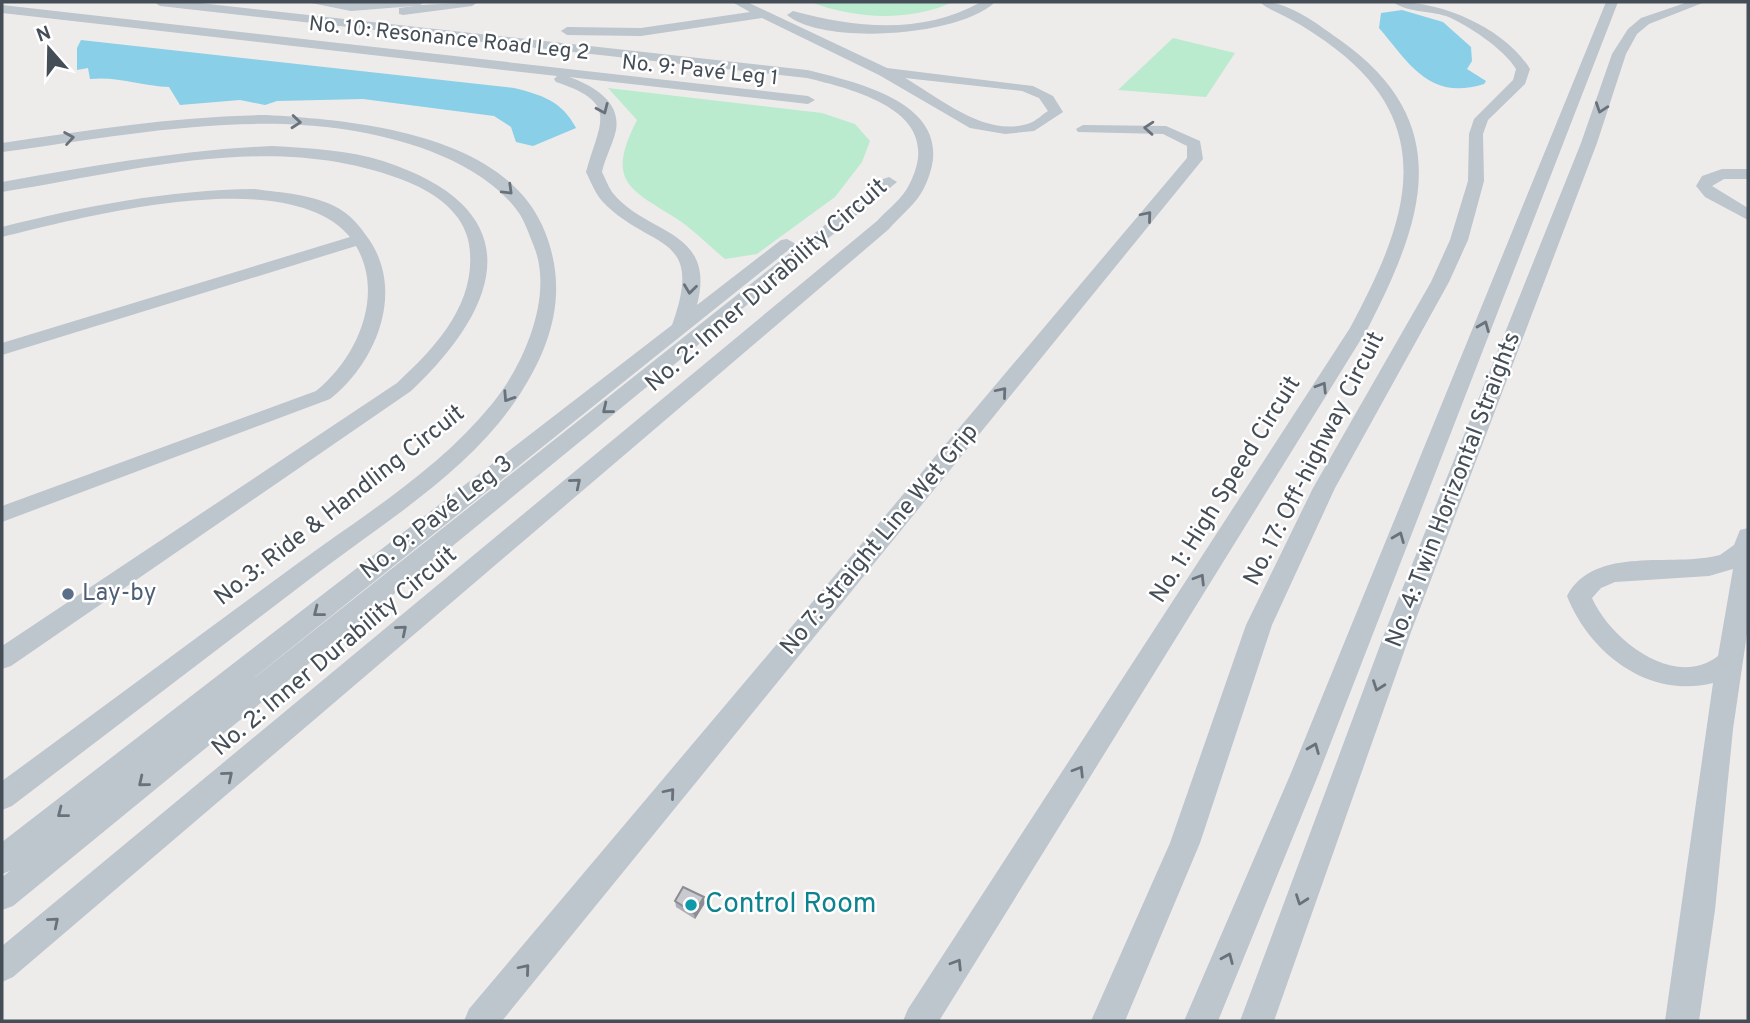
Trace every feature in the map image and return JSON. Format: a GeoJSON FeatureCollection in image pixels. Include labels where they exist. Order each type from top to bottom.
{"type":"FeatureCollection","features":[{"type":"Feature","properties":{"kind":"street","name":"No. 2: Inner Durability Circuit"},"geometry":{"type":"LineString","coordinates":[[2,966],[884,225],[914,194],[928,165],[929,143],[906,113],[881,95],[827,77],[771,68],[160,2]]}},
{"type":"Feature","properties":{"kind":"street"},"geometry":{"type":"LineString","coordinates":[[306,2],[462,19]]}},
{"type":"Feature","properties":{"kind":"street"},"geometry":{"type":"LineString","coordinates":[[351,7],[418,2]]}},
{"type":"Feature","properties":{"kind":"street"},"geometry":{"type":"LineString","coordinates":[[397,12],[472,2]]}},
{"type":"Feature","properties":{"kind":"street"},"geometry":{"type":"LineString","coordinates":[[738,2],[769,8],[802,19],[862,28],[914,27],[950,21],[977,11],[989,2]]}},
{"type":"Feature","properties":{"kind":"street","name":"No. 1: High Speed Circuit"},"geometry":{"type":"LineString","coordinates":[[920,1021],[1359,328],[1392,261],[1407,212],[1413,175],[1406,134],[1398,114],[1374,79],[1341,46],[1266,2]]}},
{"type":"Feature","properties":{"kind":"street","name":"No. 17: Off-highway Circuit"},"geometry":{"type":"LineString","coordinates":[[1108,1021],[1185,843],[1259,625],[1324,488],[1440,282],[1459,240],[1476,181],[1476,134],[1481,119],[1510,94],[1520,81],[1522,69],[1517,59],[1480,31],[1451,14],[1399,2]]}},
{"type":"Feature","properties":{"kind":"street","name":"No. 4: Twin Horizontal Straights"},"geometry":{"type":"LineString","coordinates":[[1201,1021],[1305,773],[1612,2]]}},
{"type":"Feature","properties":{"kind":"street","name":"No. 4: Twin Horizontal Straights"},"geometry":{"type":"LineString","coordinates":[[1257,1021],[1398,632],[1589,143],[1619,54],[1632,32],[1645,22],[1699,2]]}},
{"type":"Feature","properties":{"kind":"street"},"geometry":{"type":"LineString","coordinates":[[554,30],[641,32],[769,8],[975,125],[992,130],[1034,127],[1056,112],[1055,107],[1044,96],[1023,87],[884,72]]}},
{"type":"Feature","properties":{"kind":"street"},"geometry":{"type":"LineString","coordinates":[[2,12],[548,75],[573,83],[600,100],[609,125],[594,172],[600,185],[622,208],[664,233],[679,247],[689,264],[692,280],[690,298],[680,328]]}},
{"type":"Feature","properties":{"kind":"street","name":"No. 10: Resonance Road Leg 2"},"geometry":{"type":"LineString","coordinates":[[2,12],[807,102]]}},
{"type":"Feature","properties":{"kind":"street","name":"No. 9: Pavé Leg 1"},"geometry":{"type":"LineString","coordinates":[[548,75],[807,102]]}},
{"type":"Feature","properties":{"kind":"street","name":"No.3: Ride & Handling Circuit"},"geometry":{"type":"LineString","coordinates":[[2,148],[223,120],[293,122],[392,135],[460,157],[501,182],[521,202],[536,225],[545,252],[548,279],[538,337],[524,372],[489,421],[401,497],[2,797]]}},
{"type":"Feature","properties":{"kind":"street","name":"No 7: Straight Line Wet Grip"},"geometry":{"type":"LineString","coordinates":[[481,1021],[1195,159],[1195,144],[1166,130],[1083,130]]}},
{"type":"Feature","properties":{"kind":"street"},"geometry":{"type":"LineString","coordinates":[[2,187],[208,155],[268,153],[340,157],[405,174],[448,199],[472,227],[479,267],[471,301],[454,333],[404,387],[2,659]]}},
{"type":"Feature","properties":{"kind":"street"},"geometry":{"type":"LineString","coordinates":[[1748,174],[1715,175],[1708,179],[1704,186],[1716,197],[1748,215]]}},
{"type":"Feature","properties":{"kind":"street","name":"No. 9: Pavé Leg 3"},"geometry":{"type":"LineString","coordinates":[[2,860],[680,328],[881,179],[2,896]]}},
{"type":"Feature","properties":{"kind":"street"},"geometry":{"type":"LineString","coordinates":[[2,232],[69,217],[176,199],[245,193],[289,197],[330,209],[345,220],[374,264],[378,282],[376,302],[363,350],[352,370],[336,386],[304,404],[2,514]]}},
{"type":"Feature","properties":{"kind":"street"},"geometry":{"type":"LineString","coordinates":[[2,348],[360,239]]}},
{"type":"Feature","properties":{"kind":"street"},"geometry":{"type":"LineString","coordinates":[[1730,661],[1713,673],[1693,677],[1650,668],[1628,657],[1594,629],[1584,614],[1579,596],[1584,588],[1608,575],[1702,567],[1733,559],[1742,551],[1748,536]]}},
{"type":"Feature","properties":{"kind":"street"},"geometry":{"type":"LineString","coordinates":[[1682,1021],[1699,910],[1718,729],[1748,552]]}},
{"type":"Feature","properties":{"kind":"green space"},"geometry":{"type":"Polygon","coordinates":[[[811,2],[953,2],[919,13],[882,16],[845,12],[811,2]]]}},
{"type":"Feature","properties":{"kind":"green space"},"geometry":{"type":"Polygon","coordinates":[[[1173,38],[1235,53],[1206,97],[1118,90],[1173,38]]]}},
{"type":"Feature","properties":{"kind":"green space"},"geometry":{"type":"Polygon","coordinates":[[[608,88],[822,113],[855,124],[870,141],[862,162],[835,197],[757,254],[725,259],[689,227],[629,184],[624,173],[623,159],[637,120],[608,88]]]}},
{"type":"Feature","properties":{"kind":"water"},"geometry":{"type":"Polygon","coordinates":[[[1402,10],[1443,22],[1471,47],[1472,61],[1467,69],[1486,81],[1484,84],[1465,88],[1449,87],[1422,76],[1379,28],[1381,13],[1402,10]]]}},
{"type":"Feature","properties":{"kind":"water"},"geometry":{"type":"Polygon","coordinates":[[[81,40],[514,88],[534,93],[558,105],[576,128],[533,146],[516,142],[511,127],[494,116],[363,99],[277,101],[265,105],[240,100],[180,105],[169,87],[90,79],[88,68],[77,70],[77,48],[81,40]]]}},
{"type":"Feature","properties":{"kind":"building"},"geometry":{"type":"Polygon","coordinates":[[[683,887],[704,897],[694,913],[675,901],[683,887]]]}},
{"type":"Feature","properties":{"kind":"place","name":"Lay-by"},"geometry":{"type":"Point","coordinates":[68,594]}},
{"type":"Feature","properties":{"kind":"place","name":"Control Room"},"geometry":{"type":"Point","coordinates":[691,905]}}]}
